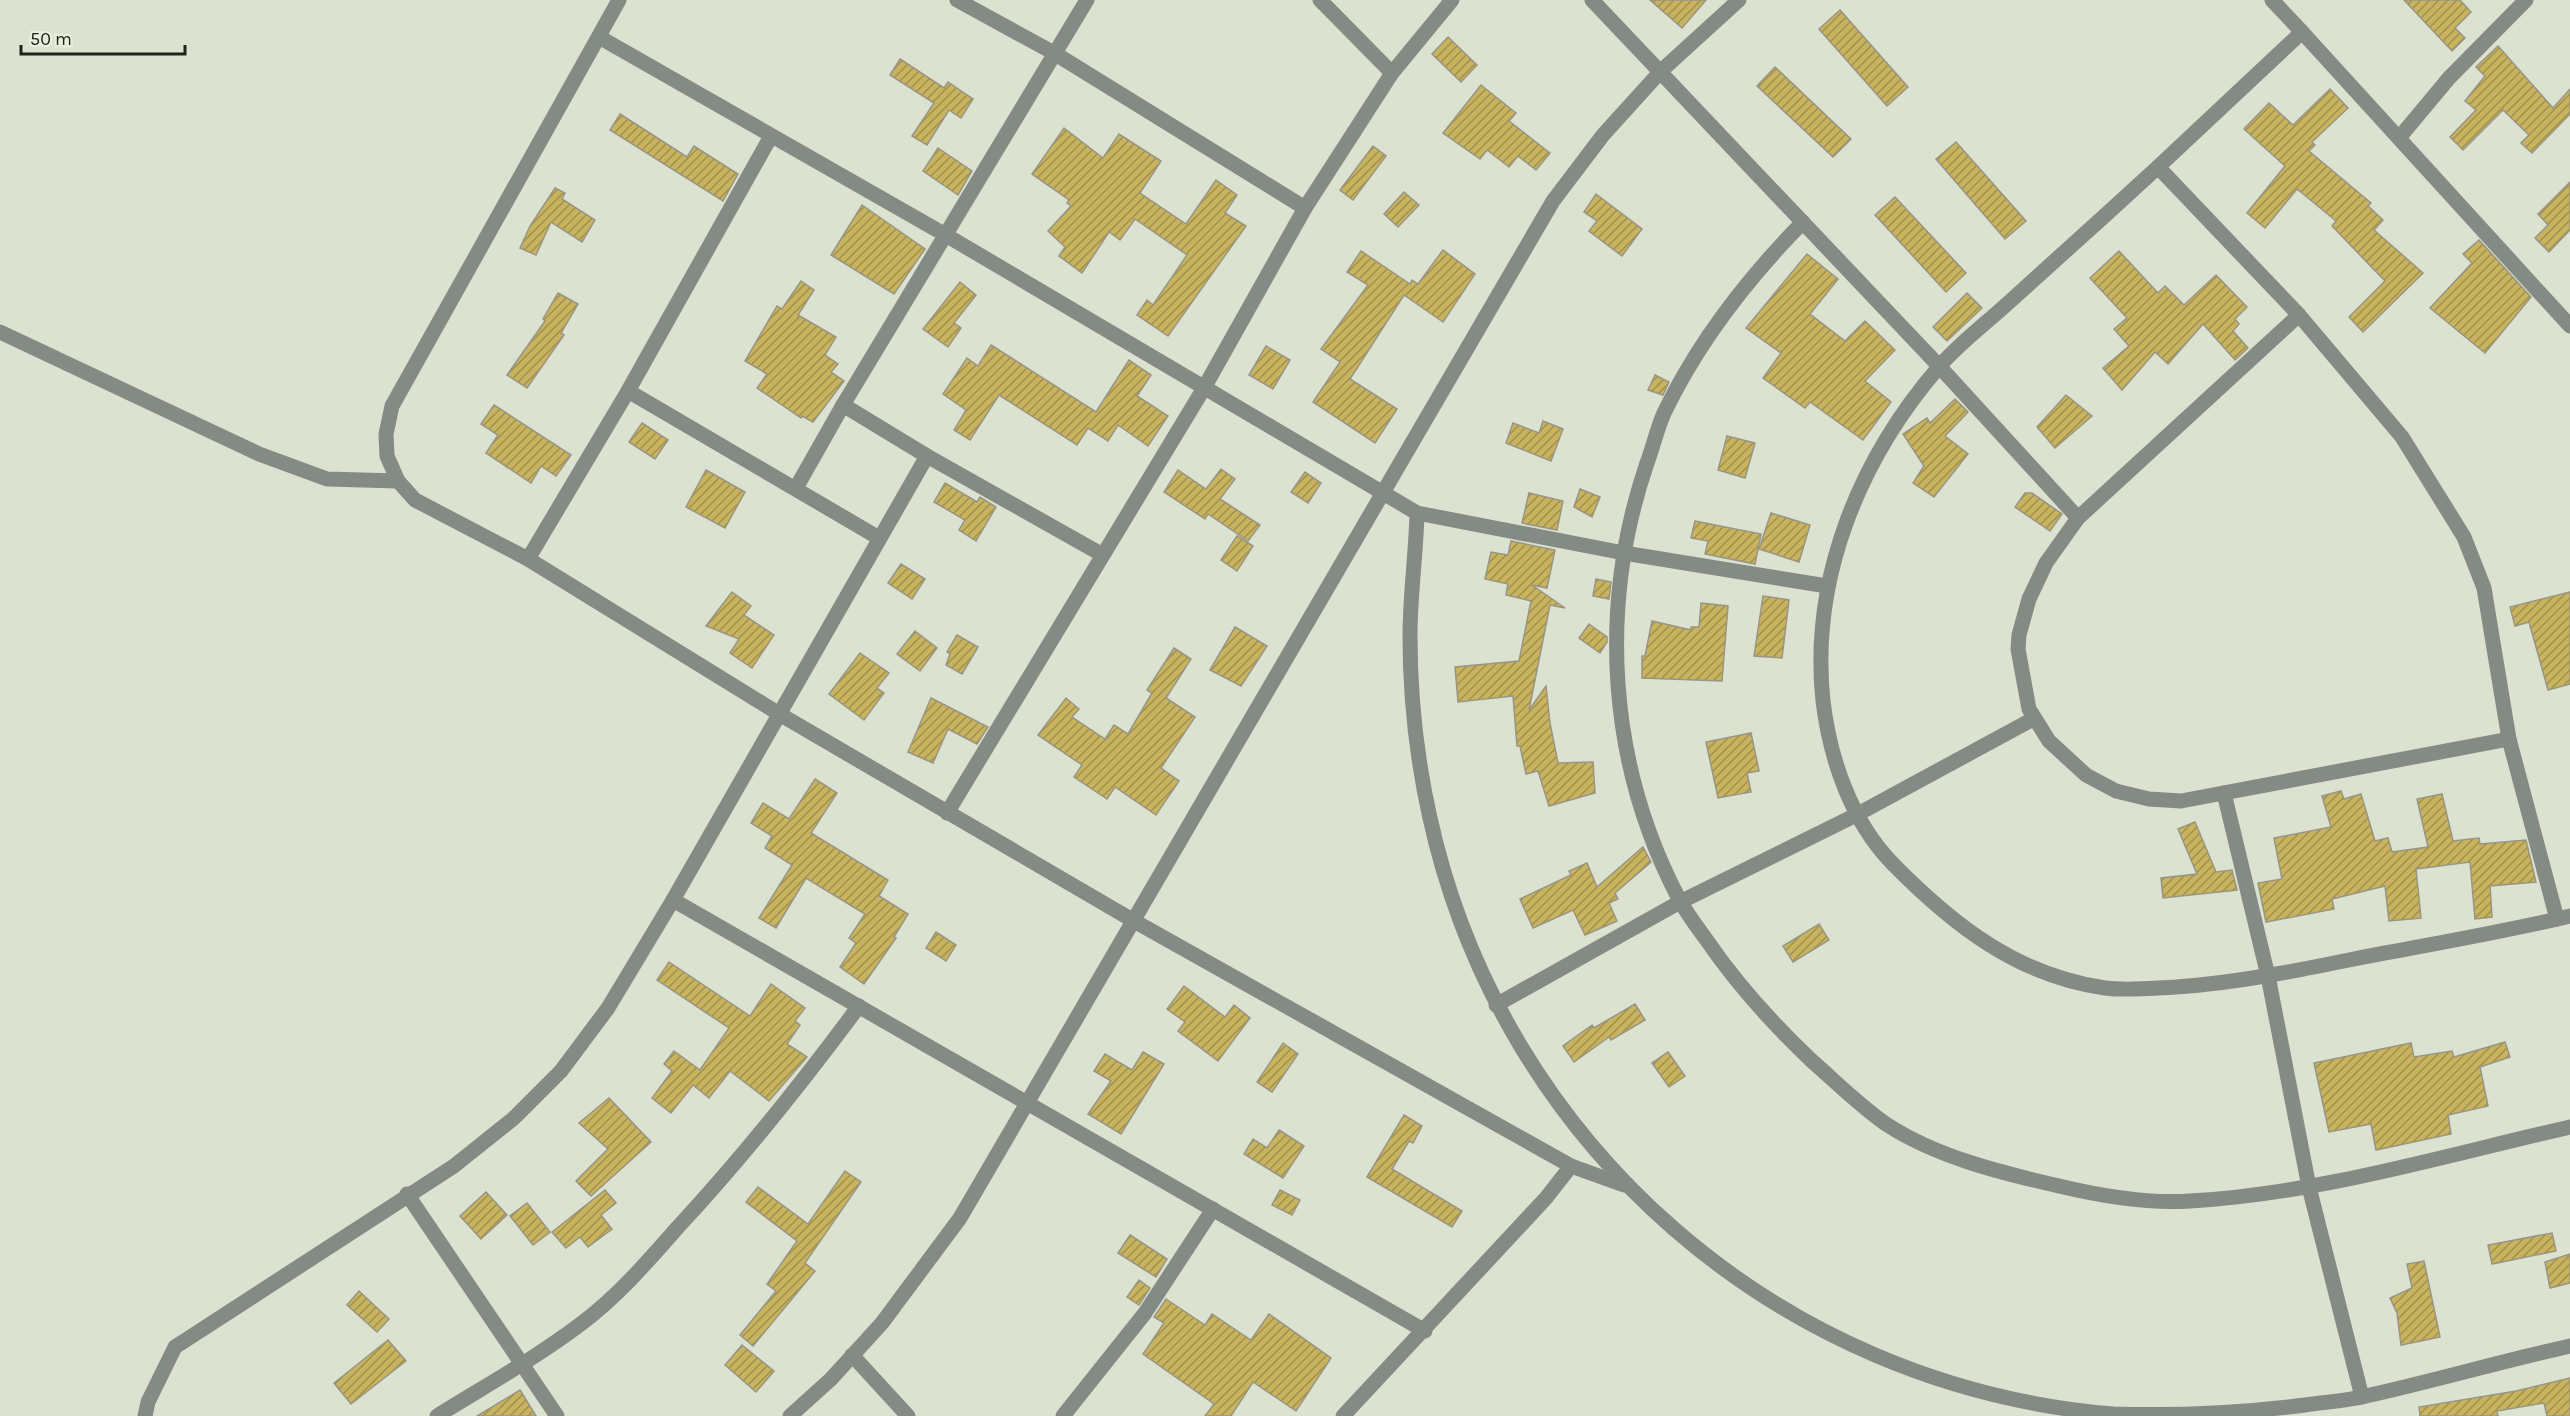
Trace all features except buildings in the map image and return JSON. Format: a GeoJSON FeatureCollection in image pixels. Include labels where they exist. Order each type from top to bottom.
{"type":"FeatureCollection","features":[{"type":"Feature","properties":{"kind":"street"},"geometry":{"type":"LineString","coordinates":[[619,0],[392,406],[386,434],[387,456],[398,482],[415,500],[528,559],[781,716],[1134,921],[1571,1166],[1624,1185]]}},
{"type":"Feature","properties":{"kind":"street"},"geometry":{"type":"LineString","coordinates":[[957,0],[1054,53],[1305,208]]}},
{"type":"Feature","properties":{"kind":"street"},"geometry":{"type":"LineString","coordinates":[[796,488],[944,234],[1087,0]]}},
{"type":"Feature","properties":{"kind":"street"},"geometry":{"type":"LineString","coordinates":[[1320,0],[1392,73]]}},
{"type":"Feature","properties":{"kind":"street"},"geometry":{"type":"LineString","coordinates":[[947,813],[1101,554],[1204,388],[1305,208],[1392,73],[1452,0]]}},
{"type":"Feature","properties":{"kind":"street"},"geometry":{"type":"LineString","coordinates":[[1592,0],[1939,366],[2078,518]]}},
{"type":"Feature","properties":{"kind":"street"},"geometry":{"type":"LineString","coordinates":[[790,1416],[882,1323],[960,1218],[1385,493],[1512,267],[1553,201],[1603,135],[1661,71],[1739,0]]}},
{"type":"Feature","properties":{"kind":"street"},"geometry":{"type":"LineString","coordinates":[[2272,0],[2570,326]]}},
{"type":"Feature","properties":{"kind":"street"},"geometry":{"type":"LineString","coordinates":[[2398,138],[2449,78],[2526,0]]}},
{"type":"Feature","properties":{"kind":"street"},"geometry":{"type":"LineString","coordinates":[[2158,167],[2299,315],[2402,436],[2464,537],[2484,588],[2509,739],[2563,917],[2218,984],[2137,990],[2106,988],[2063,980],[2031,968],[1965,931],[1933,904],[1881,851],[1856,815],[1826,727],[1820,645],[1827,586],[1840,539],[1871,467],[1907,409],[1939,366],[2158,167],[2302,32]]}},
{"type":"Feature","properties":{"kind":"street"},"geometry":{"type":"LineString","coordinates":[[599,37],[944,234],[1417,513],[1624,553],[1827,586]]}},
{"type":"Feature","properties":{"kind":"street"},"geometry":{"type":"LineString","coordinates":[[528,559],[628,391],[771,136]]}},
{"type":"Feature","properties":{"kind":"street"},"geometry":{"type":"LineString","coordinates":[[1803,222],[1770,256],[1700,348],[1669,406],[1640,483],[1629,520],[1618,600],[1616,652],[1620,717],[1632,783],[1656,849],[1680,902],[1740,988],[1835,1082],[1888,1125],[1941,1151],[1996,1170],[2063,1187],[2128,1198],[2187,1202],[2309,1187],[2570,1126]]}},
{"type":"Feature","properties":{"kind":"street"},"geometry":{"type":"LineString","coordinates":[[2299,315],[2078,518],[2046,563],[2029,599],[2019,635],[2018,650],[2027,700],[2033,719],[2049,741],[2086,775],[2116,790],[2149,799],[2181,801],[2509,739]]}},
{"type":"Feature","properties":{"kind":"street"},"geometry":{"type":"LineString","coordinates":[[0,332],[259,454],[327,479],[398,482]]}},
{"type":"Feature","properties":{"kind":"street"},"geometry":{"type":"LineString","coordinates":[[628,391],[879,538]]}},
{"type":"Feature","properties":{"kind":"street"},"geometry":{"type":"LineString","coordinates":[[843,405],[927,456],[1101,554]]}},
{"type":"Feature","properties":{"kind":"street"},"geometry":{"type":"LineString","coordinates":[[145,1416],[148,1402],[175,1347],[407,1194],[454,1166],[514,1118],[561,1071],[608,1008],[781,716],[927,456]]}},
{"type":"Feature","properties":{"kind":"street"},"geometry":{"type":"LineString","coordinates":[[1417,513],[1410,634],[1416,724],[1430,817],[1455,909],[1496,1005],[1560,1109],[1624,1185],[1696,1250],[1775,1305],[1851,1346],[1927,1377],[2021,1402],[2114,1414],[2202,1416],[2362,1397],[2570,1346]]}},
{"type":"Feature","properties":{"kind":"street"},"geometry":{"type":"LineString","coordinates":[[1496,1005],[1680,902],[1856,815],[2033,719]]}},
{"type":"Feature","properties":{"kind":"street"},"geometry":{"type":"LineString","coordinates":[[2224,793],[2268,976],[2309,1187],[2362,1397]]}},
{"type":"Feature","properties":{"kind":"street"},"geometry":{"type":"LineString","coordinates":[[672,900],[1425,1331]]}},
{"type":"Feature","properties":{"kind":"street"},"geometry":{"type":"LineString","coordinates":[[436,1416],[522,1364],[583,1323],[630,1280],[714,1189],[798,1088],[859,1006]]}},
{"type":"Feature","properties":{"kind":"street"},"geometry":{"type":"LineString","coordinates":[[1343,1416],[1425,1331],[1546,1198],[1571,1166]]}},
{"type":"Feature","properties":{"kind":"street"},"geometry":{"type":"LineString","coordinates":[[407,1194],[557,1416]]}},
{"type":"Feature","properties":{"kind":"street"},"geometry":{"type":"LineString","coordinates":[[1063,1416],[1144,1313],[1213,1209]]}},
{"type":"Feature","properties":{"kind":"street"},"geometry":{"type":"LineString","coordinates":[[852,1355],[908,1416]]}}]}
